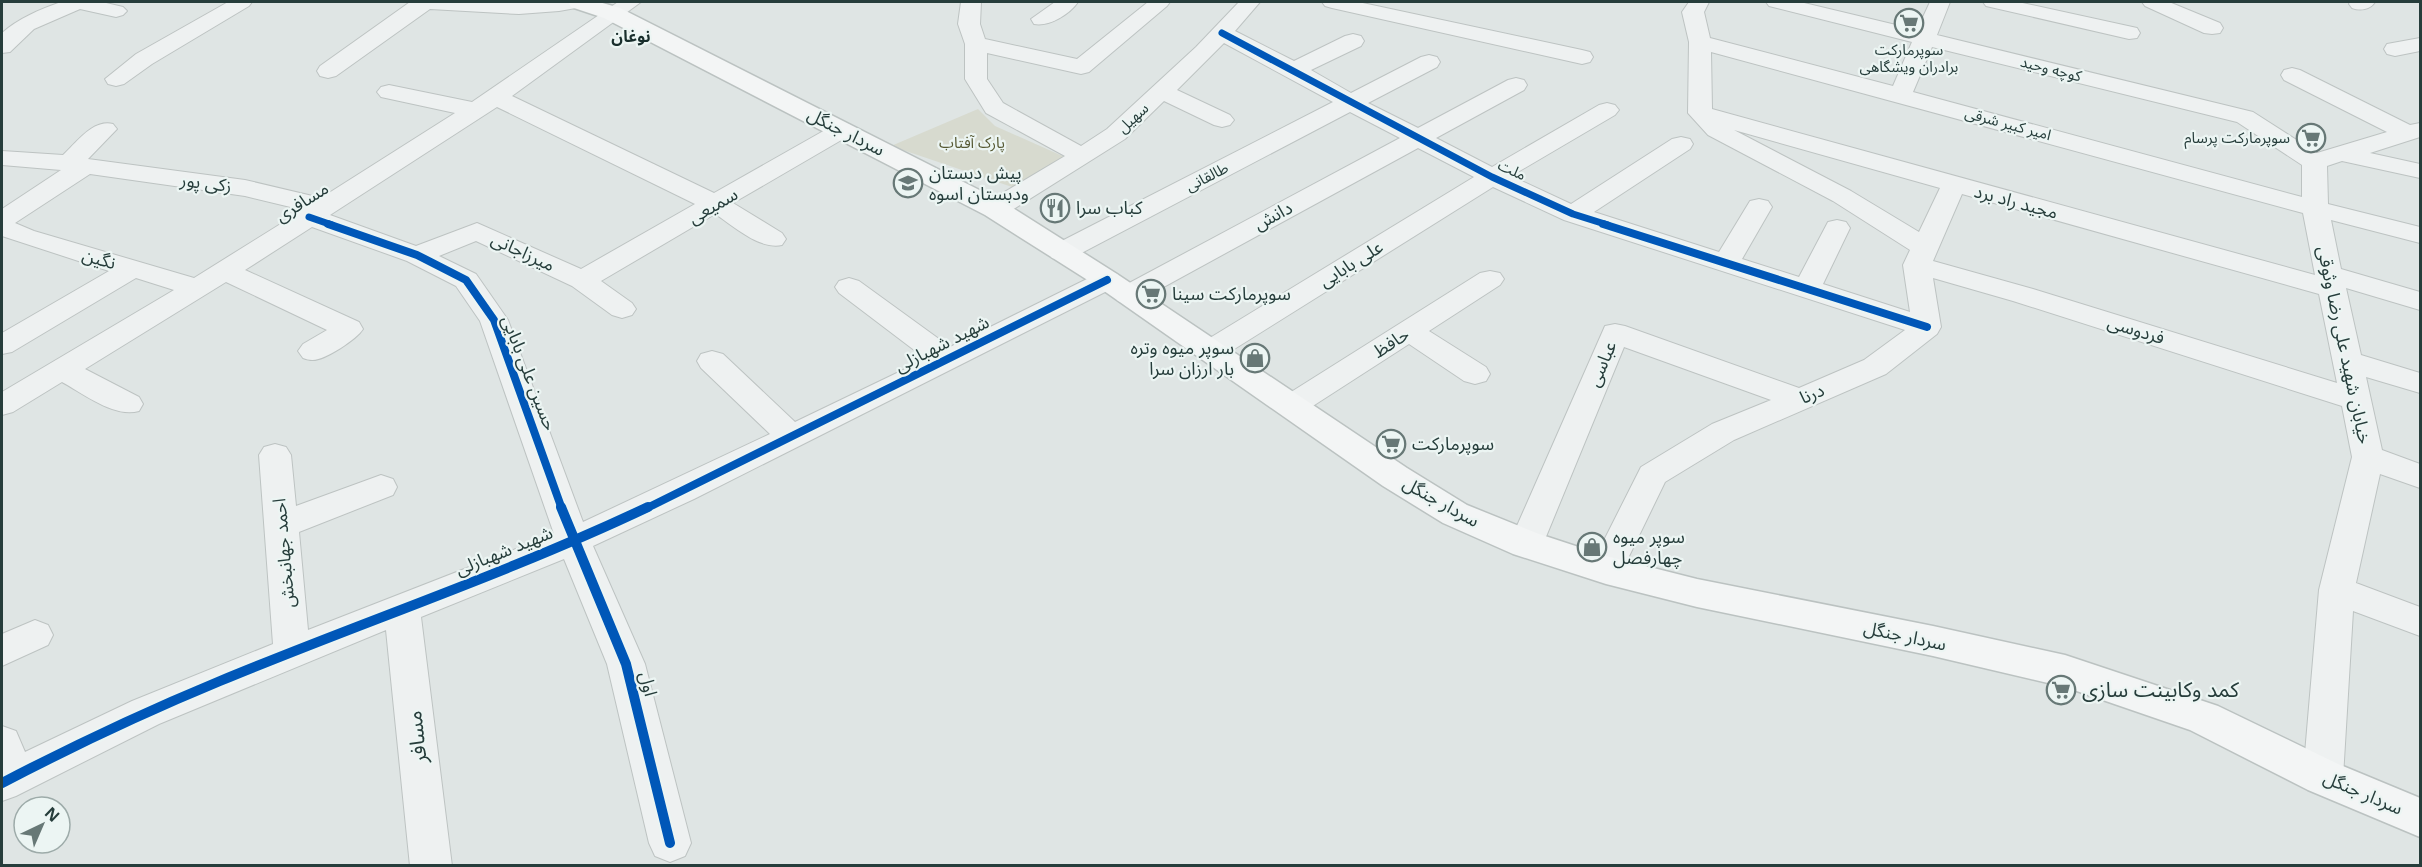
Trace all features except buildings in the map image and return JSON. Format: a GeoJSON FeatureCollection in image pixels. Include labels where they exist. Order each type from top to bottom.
{"type":"FeatureCollection","features":[{"type":"Feature","properties":{"kind":"main road","name":"سردار جنگل"},"geometry":{"type":"LineString","coordinates":[[579,2],[621,7],[752,86],[995,208],[1117,287],[1395,477],[1455,514],[1526,544],[1606,570],[1697,593],[1933,641],[2065,671],[2204,718],[2323,777],[2421,818]]}},
{"type":"Feature","properties":{"kind":"street"},"geometry":{"type":"LineString","coordinates":[[2,47],[5,41],[35,20],[78,2],[116,11]]}},
{"type":"Feature","properties":{"kind":"street"},"geometry":{"type":"LineString","coordinates":[[117,80],[144,59],[242,2]]}},
{"type":"Feature","properties":{"kind":"street"},"geometry":{"type":"LineString","coordinates":[[420,2],[487,8],[543,8],[579,2]]}},
{"type":"Feature","properties":{"kind":"street"},"geometry":{"type":"LineString","coordinates":[[328,71],[426,2]]}},
{"type":"Feature","properties":{"kind":"street"},"geometry":{"type":"LineString","coordinates":[[971,2],[969,24],[976,44],[976,79],[994,108],[1082,156]]}},
{"type":"Feature","properties":{"kind":"street"},"geometry":{"type":"LineString","coordinates":[[1042,19],[1068,2]]}},
{"type":"Feature","properties":{"kind":"street"},"geometry":{"type":"LineString","coordinates":[[976,44],[1081,67],[1160,2]]}},
{"type":"Feature","properties":{"kind":"street","name":"سهیل"},"geometry":{"type":"LineString","coordinates":[[995,208],[1116,134],[1222,33],[1250,2]]}},
{"type":"Feature","properties":{"kind":"street"},"geometry":{"type":"LineString","coordinates":[[1332,2],[1582,57]]}},
{"type":"Feature","properties":{"kind":"street"},"geometry":{"type":"LineString","coordinates":[[1699,2],[1693,12],[1700,42],[1700,114]]}},
{"type":"Feature","properties":{"kind":"street","name":"کوچه وحید"},"geometry":{"type":"LineString","coordinates":[[1776,2],[2245,117],[2328,158]]}},
{"type":"Feature","properties":{"kind":"street"},"geometry":{"type":"LineString","coordinates":[[1901,94],[1940,2]]}},
{"type":"Feature","properties":{"kind":"street"},"geometry":{"type":"LineString","coordinates":[[1993,2],[2129,33]]}},
{"type":"Feature","properties":{"kind":"street"},"geometry":{"type":"LineString","coordinates":[[2161,6],[2199,2]]}},
{"type":"Feature","properties":{"kind":"street"},"geometry":{"type":"LineString","coordinates":[[2161,6],[2212,28]]}},
{"type":"Feature","properties":{"kind":"street","name":"مسافری"},"geometry":{"type":"LineString","coordinates":[[2,405],[198,288],[486,104],[621,7]]}},
{"type":"Feature","properties":{"kind":"street"},"geometry":{"type":"LineString","coordinates":[[2,20],[35,20]]}},
{"type":"Feature","properties":{"kind":"street","name":"ملت"},"geometry":{"type":"LineString","coordinates":[[1222,33],[1492,177],[1573,214],[1927,327]]}},
{"type":"Feature","properties":{"kind":"street"},"geometry":{"type":"LineString","coordinates":[[1294,70],[1353,41]]}},
{"type":"Feature","properties":{"kind":"street","name":"امیر کبیر شرقی"},"geometry":{"type":"LineString","coordinates":[[1700,42],[2421,235]]}},
{"type":"Feature","properties":{"kind":"street"},"geometry":{"type":"LineString","coordinates":[[2395,49],[2421,45]]}},
{"type":"Feature","properties":{"kind":"street","name":"طالقانی"},"geometry":{"type":"LineString","coordinates":[[1062,252],[1429,62]]}},
{"type":"Feature","properties":{"kind":"street"},"geometry":{"type":"LineString","coordinates":[[2318,70],[2283,77],[2414,131]]}},
{"type":"Feature","properties":{"kind":"street","name":"دانش"},"geometry":{"type":"LineString","coordinates":[[1117,287],[1419,138],[1516,85]]}},
{"type":"Feature","properties":{"kind":"street"},"geometry":{"type":"LineString","coordinates":[[389,92],[486,104],[716,204],[773,239]]}},
{"type":"Feature","properties":{"kind":"street"},"geometry":{"type":"LineString","coordinates":[[1161,92],[1222,120]]}},
{"type":"Feature","properties":{"kind":"street","name":"علی بابایی"},"geometry":{"type":"LineString","coordinates":[[1210,351],[1492,177],[1607,110]]}},
{"type":"Feature","properties":{"kind":"street","name":"مجید راد برد"},"geometry":{"type":"LineString","coordinates":[[1700,114],[1953,184],[2331,281],[2421,301]]}},
{"type":"Feature","properties":{"kind":"street","name":"فردوسی"},"geometry":{"type":"LineString","coordinates":[[1700,114],[1716,130],[1842,196],[1921,256],[2027,283],[2354,399]]}},
{"type":"Feature","properties":{"kind":"street"},"geometry":{"type":"LineString","coordinates":[[2,220],[77,165],[105,129]]}},
{"type":"Feature","properties":{"kind":"street","name":"سمیعی"},"geometry":{"type":"LineString","coordinates":[[582,280],[842,130]]}},
{"type":"Feature","properties":{"kind":"street"},"geometry":{"type":"LineString","coordinates":[[2328,158],[2414,131]]}},
{"type":"Feature","properties":{"kind":"street"},"geometry":{"type":"LineString","coordinates":[[1573,214],[1681,144]]}},
{"type":"Feature","properties":{"kind":"street","name":"زکی پور"},"geometry":{"type":"LineString","coordinates":[[2,158],[77,165],[245,188],[317,212]]}},
{"type":"Feature","properties":{"kind":"street"},"geometry":{"type":"LineString","coordinates":[[2328,158],[2421,171]]}},
{"type":"Feature","properties":{"kind":"street","name":"خیابان شهید علی رضا وثوقی"},"geometry":{"type":"LineString","coordinates":[[2323,777],[2337,590],[2368,457],[2315,208],[2328,158]]}},
{"type":"Feature","properties":{"kind":"street"},"geometry":{"type":"LineString","coordinates":[[1927,327],[1921,256],[1953,184]]}},
{"type":"Feature","properties":{"kind":"street"},"geometry":{"type":"LineString","coordinates":[[1726,262],[1759,207]]}},
{"type":"Feature","properties":{"kind":"street","name":"حسین علی بابایی"},"geometry":{"type":"LineString","coordinates":[[317,212],[417,255],[466,280],[494,320],[573,540]]}},
{"type":"Feature","properties":{"kind":"street"},"geometry":{"type":"LineString","coordinates":[[1807,289],[1837,228]]}},
{"type":"Feature","properties":{"kind":"street","name":"میرزاجانی"},"geometry":{"type":"LineString","coordinates":[[417,255],[477,231],[582,280],[622,309]]}},
{"type":"Feature","properties":{"kind":"street"},"geometry":{"type":"LineString","coordinates":[[2,251],[13,232]]}},
{"type":"Feature","properties":{"kind":"street","name":"نگین"},"geometry":{"type":"LineString","coordinates":[[13,232],[198,288]]}},
{"type":"Feature","properties":{"kind":"street"},"geometry":{"type":"LineString","coordinates":[[2,345],[132,268]]}},
{"type":"Feature","properties":{"kind":"street"},"geometry":{"type":"LineString","coordinates":[[225,271],[349,329],[313,351]]}},
{"type":"Feature","properties":{"kind":"street","name":"حافظ"},"geometry":{"type":"LineString","coordinates":[[1291,406],[1490,279]]}},
{"type":"Feature","properties":{"kind":"street"},"geometry":{"type":"LineString","coordinates":[[849,287],[948,360]]}},
{"type":"Feature","properties":{"kind":"street","name":"شهید شهبازلی"},"geometry":{"type":"LineString","coordinates":[[6,768],[50,757],[292,650],[402,609],[573,540],[792,437],[948,360],[1117,287]]}},
{"type":"Feature","properties":{"kind":"street","name":"درنا"},"geometry":{"type":"LineString","coordinates":[[1606,570],[1653,475],[1722,432],[1875,367],[1927,327]]}},
{"type":"Feature","properties":{"kind":"street"},"geometry":{"type":"LineString","coordinates":[[1408,332],[1475,374]]}},
{"type":"Feature","properties":{"kind":"street","name":"عباسی"},"geometry":{"type":"LineString","coordinates":[[1526,544],[1615,333],[1800,399]]}},
{"type":"Feature","properties":{"kind":"street"},"geometry":{"type":"LineString","coordinates":[[2347,361],[2421,383]]}},
{"type":"Feature","properties":{"kind":"street"},"geometry":{"type":"LineString","coordinates":[[712,362],[792,437]]}},
{"type":"Feature","properties":{"kind":"street"},"geometry":{"type":"LineString","coordinates":[[61,369],[128,404]]}},
{"type":"Feature","properties":{"kind":"street","name":"احمد جهانبخش"},"geometry":{"type":"LineString","coordinates":[[275,455],[292,650]]}},
{"type":"Feature","properties":{"kind":"street"},"geometry":{"type":"LineString","coordinates":[[2368,457],[2421,476]]}},
{"type":"Feature","properties":{"kind":"street"},"geometry":{"type":"LineString","coordinates":[[281,525],[381,487]]}},
{"type":"Feature","properties":{"kind":"street","name":"اول"},"geometry":{"type":"LineString","coordinates":[[573,540],[626,664],[670,843]]}},
{"type":"Feature","properties":{"kind":"street"},"geometry":{"type":"LineString","coordinates":[[2337,590],[2421,622]]}},
{"type":"Feature","properties":{"kind":"street","name":"مسافر"},"geometry":{"type":"LineString","coordinates":[[402,609],[431,866]]}},
{"type":"Feature","properties":{"kind":"street"},"geometry":{"type":"LineString","coordinates":[[2,651],[35,635]]}},
{"type":"Feature","properties":{"kind":"green space","name":"پارک آفتاب"},"geometry":{"type":"Polygon","coordinates":[[[978,109],[995,126],[1067,158],[1024,191],[891,146],[978,109]]]}},
{"type":"Feature","properties":{"kind":"cycle path"},"geometry":{"type":"LineString","coordinates":[[1222,33],[1492,177],[1573,214],[1927,327]]}},
{"type":"Feature","properties":{"kind":"cycle path"},"geometry":{"type":"LineString","coordinates":[[309,217],[417,255],[466,280],[494,320],[573,540],[626,664],[670,843]]}},
{"type":"Feature","properties":{"kind":"cycle path"},"geometry":{"type":"LineString","coordinates":[[2,783],[73,746],[219,681],[517,564],[637,513],[1107,280]]}},
{"type":"Feature","properties":{"kind":"place","name":"سوپرمارکت برادران ویشگاهی"},"geometry":{"type":"Point","coordinates":[1909,23]}},
{"type":"Feature","properties":{"kind":"place","name":"سوپرمارکت پرسام"},"geometry":{"type":"Point","coordinates":[2311,138]}},
{"type":"Feature","properties":{"kind":"place","name":"پیش دبستان ودبستان اسوه"},"geometry":{"type":"Point","coordinates":[908,183]}},
{"type":"Feature","properties":{"kind":"place","name":"کباب سرا"},"geometry":{"type":"Point","coordinates":[1055,208]}},
{"type":"Feature","properties":{"kind":"place","name":"سوپرمارکت سینا"},"geometry":{"type":"Point","coordinates":[1151,294]}},
{"type":"Feature","properties":{"kind":"place","name":"سوپر میوه وتره بار ارزان سرا"},"geometry":{"type":"Point","coordinates":[1255,358]}},
{"type":"Feature","properties":{"kind":"place","name":"سوپرمارکت"},"geometry":{"type":"Point","coordinates":[1391,444]}},
{"type":"Feature","properties":{"kind":"place","name":"سوپر میوه چهارفصل"},"geometry":{"type":"Point","coordinates":[1592,547]}},
{"type":"Feature","properties":{"kind":"place","name":"کمد وکابینت سازی"},"geometry":{"type":"Point","coordinates":[2061,690]}},
{"type":"Feature","properties":{"kind":"district","name":"نوغان"},"geometry":{"type":"Point","coordinates":[631,36]}}]}
